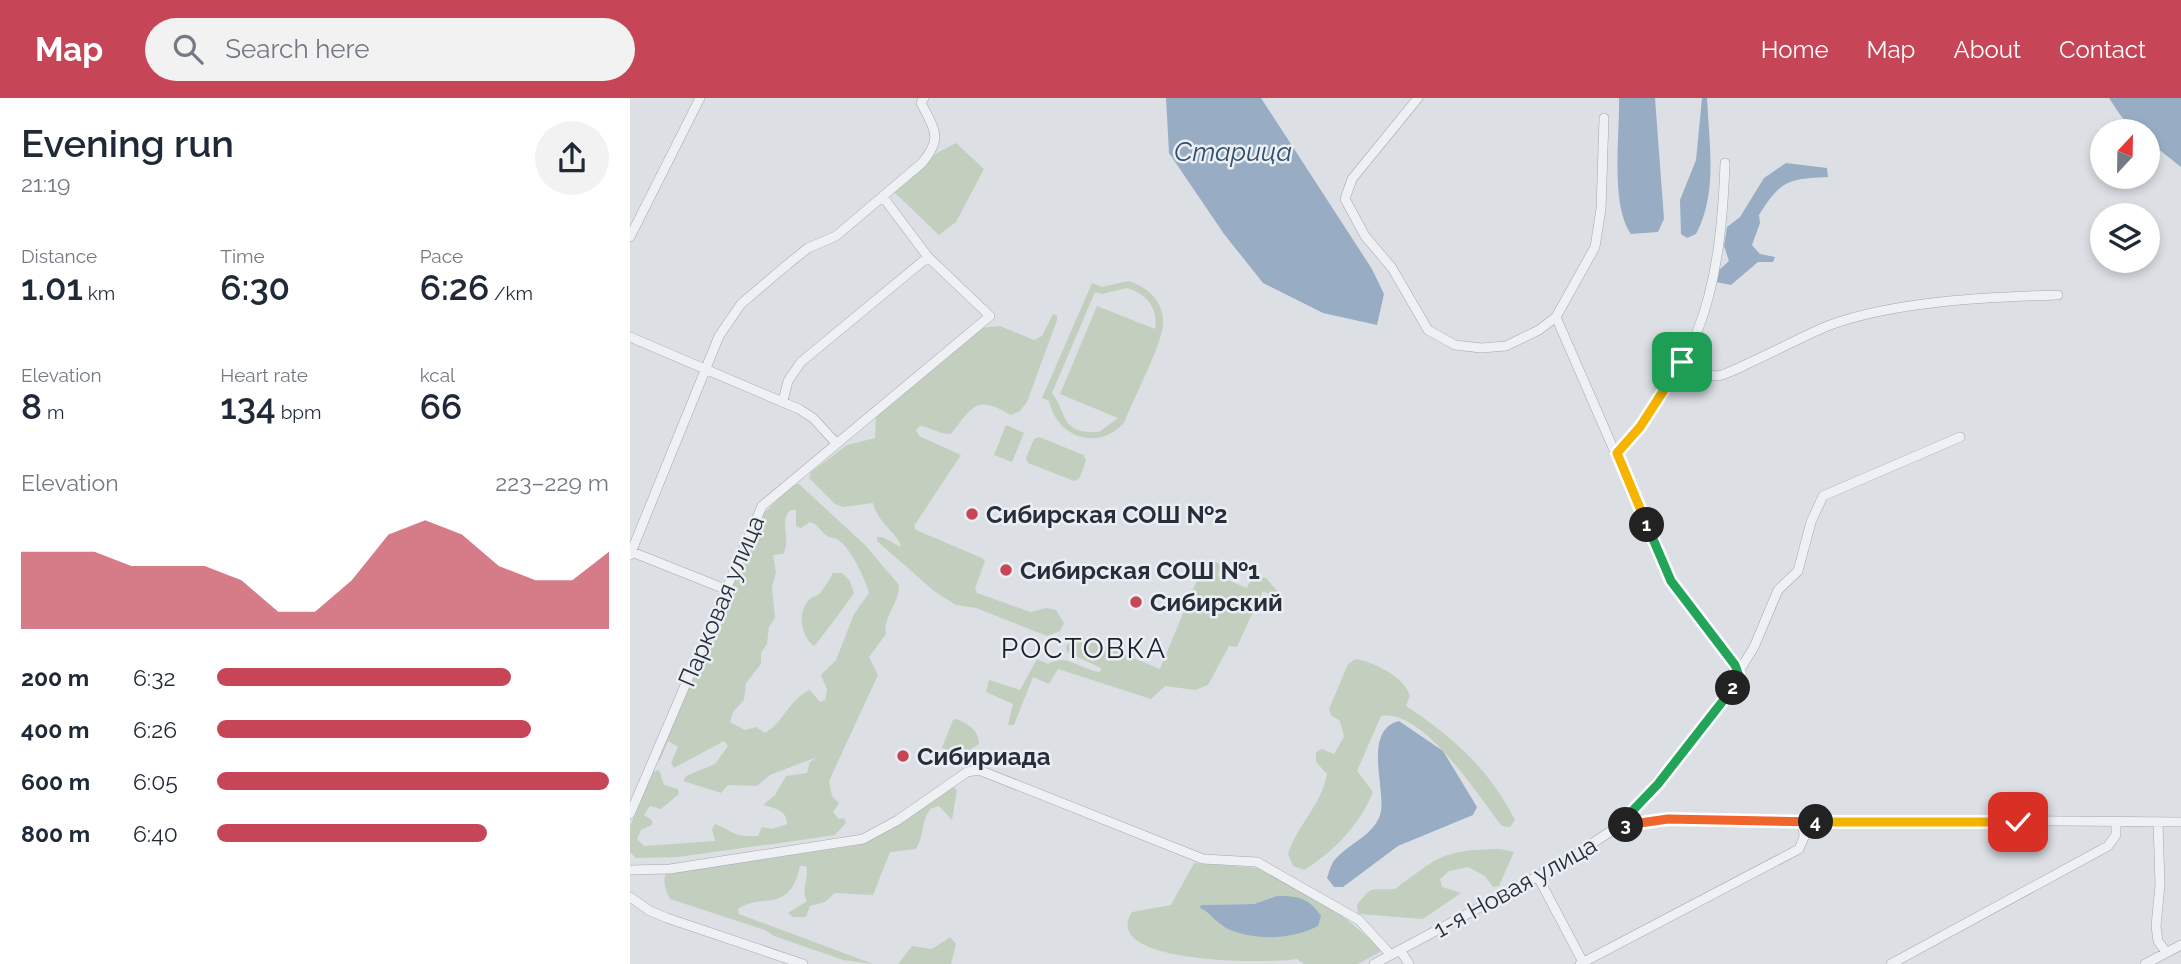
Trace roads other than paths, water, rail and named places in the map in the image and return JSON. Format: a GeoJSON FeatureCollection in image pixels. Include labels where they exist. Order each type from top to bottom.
{"type":"FeatureCollection","features":[{"type":"Feature","properties":{"kind":"street"},"geometry":{"type":"LineString","coordinates":[[630,237],[700,98]]}},
{"type":"Feature","properties":{"kind":"street"},"geometry":{"type":"LineString","coordinates":[[1418,98],[1348,186],[1345,199],[1365,236],[1392,268],[1420,321],[1445,340],[1481,348],[1506,346],[1539,330],[1556,317],[1588,262],[1598,238],[1604,118]]}},
{"type":"Feature","properties":{"kind":"street"},"geometry":{"type":"LineString","coordinates":[[725,589],[631,553],[719,336],[741,304],[808,248],[836,236],[933,150],[936,139],[934,129],[921,100]]}},
{"type":"Feature","properties":{"kind":"street"},"geometry":{"type":"LineString","coordinates":[[1617,453],[1640,427],[1682,362],[1699,330],[1720,230],[1725,163]]}},
{"type":"Feature","properties":{"kind":"street"},"geometry":{"type":"LineString","coordinates":[[783,401],[788,381],[801,362],[928,257],[883,197]]}},
{"type":"Feature","properties":{"kind":"street","name":"Парковая улица"},"geometry":{"type":"LineString","coordinates":[[630,814],[762,506],[990,316],[928,257]]}},
{"type":"Feature","properties":{"kind":"street"},"geometry":{"type":"LineString","coordinates":[[1682,362],[1711,374],[1723,375],[1787,342],[1859,317],[1997,297],[2058,295]]}},
{"type":"Feature","properties":{"kind":"street"},"geometry":{"type":"LineString","coordinates":[[1556,317],[1671,581],[1738,673]]}},
{"type":"Feature","properties":{"kind":"street"},"geometry":{"type":"LineString","coordinates":[[630,337],[783,401],[813,418],[836,443]]}},
{"type":"Feature","properties":{"kind":"street"},"geometry":{"type":"LineString","coordinates":[[1617,827],[1702,731],[1734,687],[1738,673],[1754,647],[1778,590],[1798,571],[1811,522],[1823,496],[1960,437]]}},
{"type":"Feature","properties":{"kind":"street"},"geometry":{"type":"LineString","coordinates":[[630,870],[670,869],[863,839],[898,820],[967,772],[979,770],[1203,859],[1257,862],[1359,920],[1409,964]]}},
{"type":"Feature","properties":{"kind":"street"},"geometry":{"type":"LineString","coordinates":[[1617,827],[1638,821],[1668,819],[1803,823],[1921,820],[2116,824],[2181,822]]}},
{"type":"Feature","properties":{"kind":"street"},"geometry":{"type":"LineString","coordinates":[[2158,822],[2160,885],[2155,926],[2158,941],[2166,952]]}},
{"type":"Feature","properties":{"kind":"street"},"geometry":{"type":"LineString","coordinates":[[1538,877],[1582,964],[1799,849],[1803,844],[1803,823]]}},
{"type":"Feature","properties":{"kind":"street"},"geometry":{"type":"LineString","coordinates":[[1891,964],[2108,846],[2116,835],[2116,824]]}},
{"type":"Feature","properties":{"kind":"street","name":"1-я Новая улица"},"geometry":{"type":"LineString","coordinates":[[1374,964],[1538,877],[1617,827]]}},
{"type":"Feature","properties":{"kind":"street"},"geometry":{"type":"LineString","coordinates":[[630,897],[650,911],[667,918],[803,964]]}},
{"type":"Feature","properties":{"kind":"street"},"geometry":{"type":"LineString","coordinates":[[2145,964],[2181,946]]}},
{"type":"Feature","properties":{"kind":"water","name":"Старица"},"geometry":{"type":"Polygon","coordinates":[[[1166,98],[1261,98],[1372,269],[1384,294],[1377,325],[1323,313],[1263,283],[1224,234],[1169,153],[1166,98]]]}},
{"type":"Feature","properties":{"kind":"water"},"geometry":{"type":"Polygon","coordinates":[[[1619,98],[1655,98],[1664,219],[1658,232],[1631,234],[1624,221],[1617,169],[1619,98]]]}},
{"type":"Feature","properties":{"kind":"water"},"geometry":{"type":"Polygon","coordinates":[[[1702,98],[1707,98],[1710,185],[1703,218],[1696,234],[1687,238],[1681,234],[1680,200],[1696,160],[1702,98]]]}},
{"type":"Feature","properties":{"kind":"water"},"geometry":{"type":"Polygon","coordinates":[[[2109,98],[2181,98],[2181,167],[2160,150],[2160,119],[2124,119],[2109,98]]]}},
{"type":"Feature","properties":{"kind":"water"},"geometry":{"type":"Polygon","coordinates":[[[1786,163],[1827,168],[1828,177],[1794,181],[1780,188],[1759,215],[1760,223],[1752,245],[1760,254],[1775,257],[1773,262],[1758,262],[1731,285],[1716,282],[1719,270],[1729,261],[1724,246],[1727,227],[1740,217],[1764,178],[1786,163]]]}},
{"type":"Feature","properties":{"kind":"water"},"geometry":{"type":"Polygon","coordinates":[[[1399,721],[1443,751],[1477,807],[1473,815],[1398,846],[1343,887],[1334,887],[1327,878],[1333,862],[1374,827],[1378,819],[1381,811],[1379,747],[1388,726],[1399,721]]]}},
{"type":"Feature","properties":{"kind":"water"},"geometry":{"type":"Polygon","coordinates":[[[1277,896],[1308,902],[1321,916],[1318,926],[1296,934],[1260,937],[1226,928],[1200,908],[1201,905],[1254,904],[1277,896]]]}},
{"type":"Feature","properties":{"kind":"place","name":"Сибирская СОШ №2"},"geometry":{"type":"Point","coordinates":[972,514]}},
{"type":"Feature","properties":{"kind":"place","name":"Сибирская СОШ №1"},"geometry":{"type":"Point","coordinates":[1006,570]}},
{"type":"Feature","properties":{"kind":"place","name":"Сибирский"},"geometry":{"type":"Point","coordinates":[1136,602]}},
{"type":"Feature","properties":{"kind":"place","name":"Сибириада"},"geometry":{"type":"Point","coordinates":[903,756]}},
{"type":"Feature","properties":{"kind":"district","name":"РОСТОВКА"},"geometry":{"type":"Point","coordinates":[1084,648]}}]}
